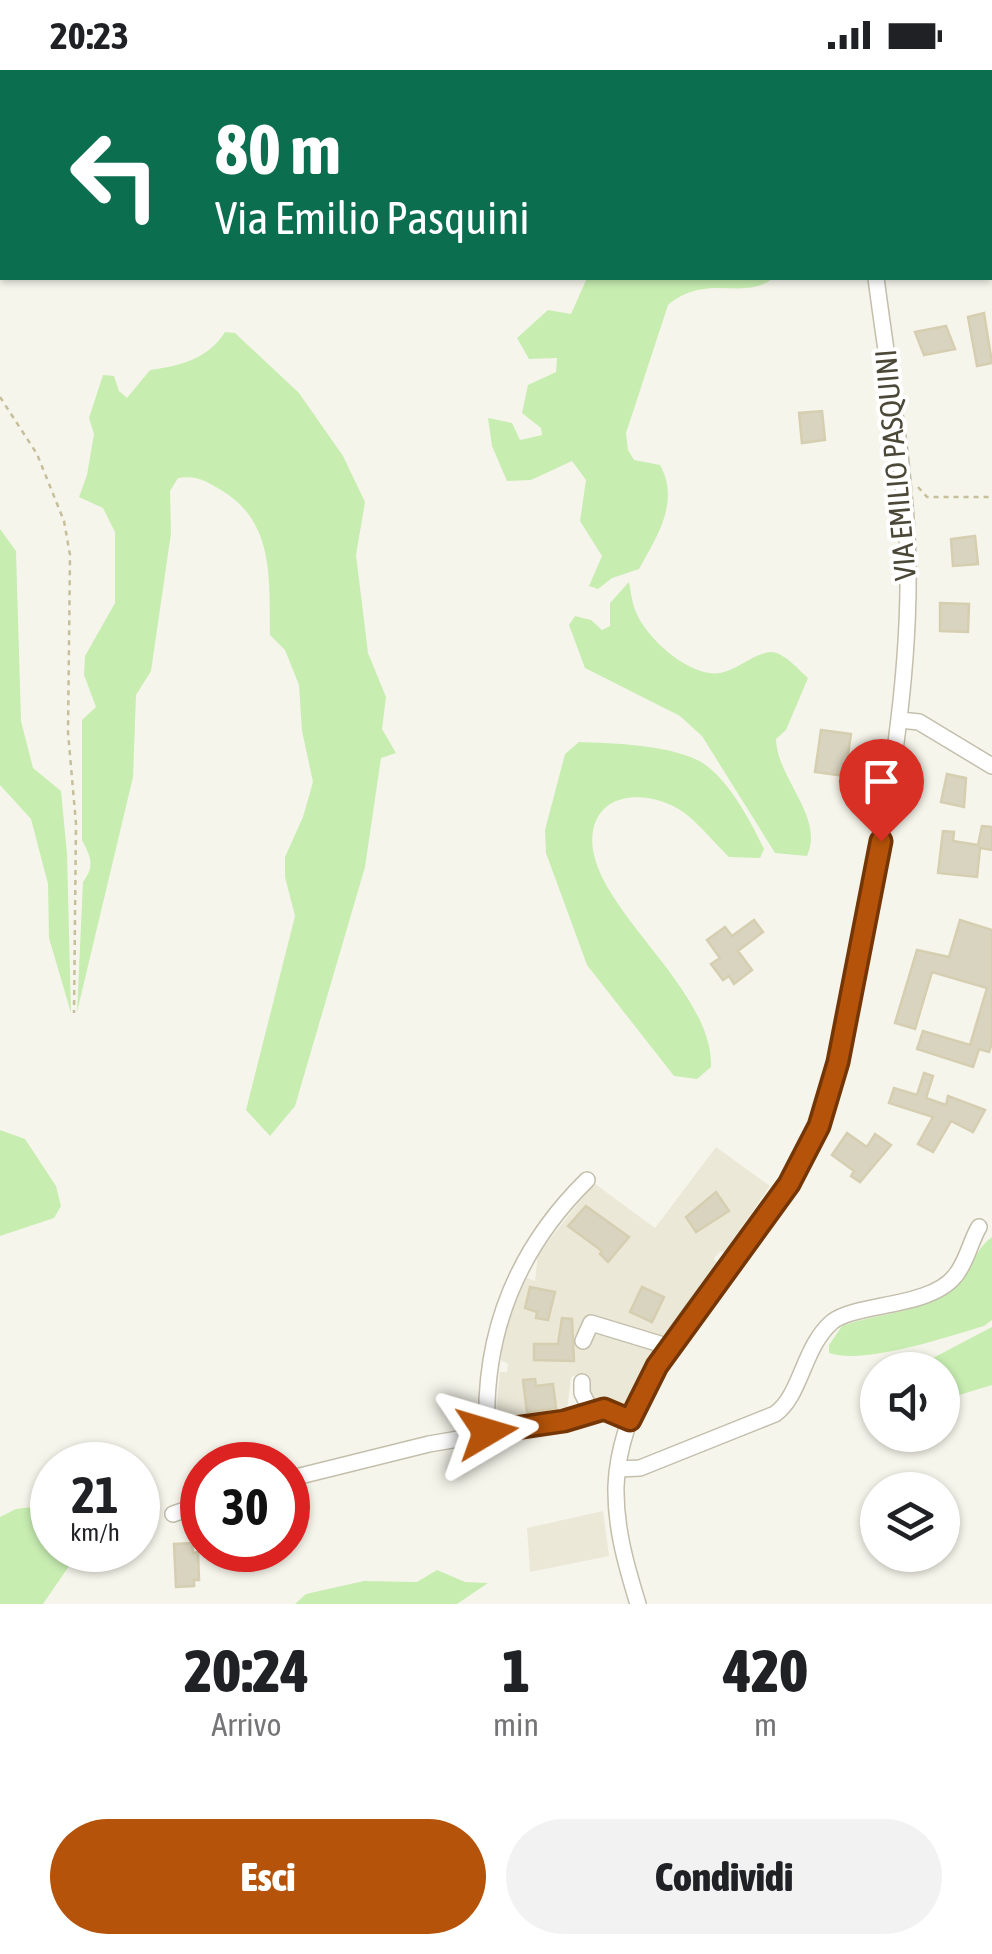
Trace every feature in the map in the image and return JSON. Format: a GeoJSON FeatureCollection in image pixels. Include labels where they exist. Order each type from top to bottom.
{"type":"FeatureCollection","features":[{"type":"Feature","properties":{"kind":"street","name":"VIA EMILIO PASQUINI"},"geometry":{"type":"LineString","coordinates":[[638,1604],[619,1533],[618,1469],[630,1420],[670,1347],[789,1184],[825,1110],[881,841],[900,720],[908,594],[906,534],[876,280]]}},
{"type":"Feature","properties":{"kind":"street"},"geometry":{"type":"LineString","coordinates":[[900,720],[919,722],[992,766]]}},
{"type":"Feature","properties":{"kind":"street"},"geometry":{"type":"LineString","coordinates":[[487,1432],[486,1410],[508,1289],[552,1218],[587,1180]]}},
{"type":"Feature","properties":{"kind":"street"},"geometry":{"type":"LineString","coordinates":[[618,1469],[640,1468],[775,1414],[787,1404],[801,1366],[829,1326],[843,1316],[880,1310],[950,1281],[979,1227]]}},
{"type":"Feature","properties":{"kind":"street"},"geometry":{"type":"LineString","coordinates":[[583,1341],[591,1322],[670,1347]]}},
{"type":"Feature","properties":{"kind":"street"},"geometry":{"type":"LineString","coordinates":[[582,1382],[582,1393],[591,1411]]}},
{"type":"Feature","properties":{"kind":"street"},"geometry":{"type":"LineString","coordinates":[[310,1474],[487,1432],[564,1421],[591,1411],[604,1409],[630,1420]]}},
{"type":"Feature","properties":{"kind":"street"},"geometry":{"type":"LineString","coordinates":[[173,1514],[180,1512]]}},
{"type":"Feature","properties":{"kind":"path"},"geometry":{"type":"LineString","coordinates":[[0,397],[37,454],[64,521],[70,554],[68,732],[76,824],[74,1013]]}},
{"type":"Feature","properties":{"kind":"path"},"geometry":{"type":"LineString","coordinates":[[915,479],[918,490],[927,497],[992,497]]}},
{"type":"Feature","properties":{"kind":"shaded area"},"geometry":{"type":"Polygon","coordinates":[[[716,1147],[770,1186],[724,1253],[721,1251],[714,1258],[717,1263],[665,1335],[656,1337],[658,1347],[624,1408],[620,1411],[595,1402],[576,1375],[571,1377],[567,1410],[557,1411],[557,1416],[495,1423],[500,1372],[507,1372],[508,1364],[501,1360],[503,1332],[520,1282],[527,1278],[535,1281],[538,1254],[594,1183],[655,1228],[716,1147]]]}},
{"type":"Feature","properties":{"kind":"shaded area"},"geometry":{"type":"Polygon","coordinates":[[[603,1511],[609,1556],[530,1572],[527,1528],[603,1511]]]}},
{"type":"Feature","properties":{"kind":"green space"},"geometry":{"type":"Polygon","coordinates":[[[586,280],[770,280],[750,288],[697,290],[668,305],[626,433],[634,460],[660,465],[666,478],[664,518],[639,569],[612,578],[598,589],[589,586],[602,556],[580,521],[586,480],[572,461],[531,480],[507,481],[492,446],[488,418],[512,423],[520,440],[542,435],[541,428],[522,413],[528,385],[556,372],[557,358],[529,359],[517,338],[548,310],[571,314],[586,280]]]}},
{"type":"Feature","properties":{"kind":"green space"},"geometry":{"type":"Polygon","coordinates":[[[225,332],[235,333],[299,393],[343,456],[365,502],[356,555],[368,653],[386,697],[382,729],[396,753],[381,758],[365,867],[295,1106],[270,1136],[246,1110],[295,916],[285,877],[285,857],[313,782],[302,731],[299,685],[285,650],[270,635],[268,573],[260,535],[239,503],[195,478],[178,478],[170,491],[171,533],[151,671],[136,695],[133,777],[77,1012],[83,882],[90,866],[82,840],[82,720],[96,707],[84,675],[85,656],[115,603],[115,532],[103,508],[79,497],[94,434],[89,418],[103,375],[114,376],[119,391],[127,398],[150,370],[192,360],[210,349],[225,332]]]}},
{"type":"Feature","properties":{"kind":"green space"},"geometry":{"type":"Polygon","coordinates":[[[0,529],[16,551],[21,721],[33,768],[61,791],[67,854],[71,1013],[49,938],[48,884],[31,819],[0,785],[0,529]]]}},
{"type":"Feature","properties":{"kind":"green space"},"geometry":{"type":"Polygon","coordinates":[[[629,582],[641,622],[659,644],[683,663],[708,673],[720,673],[770,652],[780,655],[808,678],[786,730],[776,739],[778,754],[810,827],[807,856],[775,853],[702,736],[680,716],[585,668],[569,625],[575,616],[591,620],[602,630],[610,626],[610,603],[629,582]]]}},
{"type":"Feature","properties":{"kind":"green space"},"geometry":{"type":"Polygon","coordinates":[[[579,742],[646,746],[695,759],[716,774],[732,793],[764,849],[760,858],[729,857],[680,810],[648,798],[613,802],[597,818],[593,831],[595,858],[607,886],[692,1005],[706,1036],[711,1067],[697,1079],[674,1076],[587,965],[546,853],[545,830],[565,754],[579,742]]]}},
{"type":"Feature","properties":{"kind":"green space"},"geometry":{"type":"Polygon","coordinates":[[[0,1130],[25,1139],[56,1186],[61,1206],[54,1218],[0,1236],[0,1130]]]}},
{"type":"Feature","properties":{"kind":"green space"},"geometry":{"type":"Polygon","coordinates":[[[992,1237],[992,1320],[984,1326],[888,1352],[844,1356],[829,1353],[829,1345],[842,1326],[918,1307],[941,1296],[958,1282],[992,1237]]]}},
{"type":"Feature","properties":{"kind":"green space"},"geometry":{"type":"Polygon","coordinates":[[[992,1327],[992,1385],[960,1395],[960,1352],[944,1352],[992,1327]]]}},
{"type":"Feature","properties":{"kind":"green space"},"geometry":{"type":"Polygon","coordinates":[[[30,1507],[30,1572],[65,1572],[43,1604],[0,1604],[0,1517],[30,1507]]]}},
{"type":"Feature","properties":{"kind":"green space"},"geometry":{"type":"Polygon","coordinates":[[[437,1570],[465,1582],[488,1583],[457,1604],[295,1604],[306,1594],[364,1581],[417,1582],[437,1570]]]}},
{"type":"Feature","properties":{"kind":"building"},"geometry":{"type":"Polygon","coordinates":[[[984,313],[992,363],[977,366],[968,317],[984,313]]]}},
{"type":"Feature","properties":{"kind":"building"},"geometry":{"type":"Polygon","coordinates":[[[946,326],[955,349],[924,355],[915,332],[946,326]]]}},
{"type":"Feature","properties":{"kind":"building"},"geometry":{"type":"Polygon","coordinates":[[[822,411],[825,440],[802,443],[799,413],[822,411]]]}},
{"type":"Feature","properties":{"kind":"building"},"geometry":{"type":"Polygon","coordinates":[[[975,536],[978,564],[953,566],[951,539],[975,536]]]}},
{"type":"Feature","properties":{"kind":"building"},"geometry":{"type":"Polygon","coordinates":[[[940,603],[969,604],[968,632],[940,631],[940,603]]]}},
{"type":"Feature","properties":{"kind":"building"},"geometry":{"type":"Polygon","coordinates":[[[821,730],[851,734],[845,776],[815,772],[821,730]]]}},
{"type":"Feature","properties":{"kind":"building"},"geometry":{"type":"Polygon","coordinates":[[[947,774],[966,778],[964,807],[941,802],[947,774]]]}},
{"type":"Feature","properties":{"kind":"building"},"geometry":{"type":"Polygon","coordinates":[[[982,826],[992,827],[992,850],[980,848],[977,877],[938,873],[943,831],[954,832],[953,841],[978,845],[982,826]]]}},
{"type":"Feature","properties":{"kind":"building"},"geometry":{"type":"Polygon","coordinates":[[[754,920],[763,932],[738,951],[752,970],[734,984],[729,976],[723,980],[711,964],[720,958],[707,940],[725,927],[732,936],[754,920]]]}},
{"type":"Feature","properties":{"kind":"building"},"geometry":{"type":"Polygon","coordinates":[[[960,920],[992,930],[992,1043],[989,1052],[979,1049],[973,1067],[917,1049],[923,1031],[970,1045],[987,988],[932,972],[915,1029],[895,1023],[917,950],[949,957],[960,920]]]}},
{"type":"Feature","properties":{"kind":"building"},"geometry":{"type":"Polygon","coordinates":[[[924,1073],[933,1076],[926,1098],[946,1105],[948,1096],[985,1110],[973,1132],[951,1121],[933,1152],[918,1144],[933,1117],[889,1103],[894,1088],[917,1095],[924,1073]]]}},
{"type":"Feature","properties":{"kind":"building"},"geometry":{"type":"Polygon","coordinates":[[[847,1133],[867,1147],[875,1134],[891,1145],[860,1182],[851,1176],[854,1171],[832,1155],[847,1133]]]}},
{"type":"Feature","properties":{"kind":"building"},"geometry":{"type":"Polygon","coordinates":[[[716,1192],[729,1211],[696,1232],[686,1217],[716,1192]]]}},
{"type":"Feature","properties":{"kind":"building"},"geometry":{"type":"Polygon","coordinates":[[[586,1206],[629,1237],[608,1262],[600,1254],[602,1251],[568,1226],[586,1206]]]}},
{"type":"Feature","properties":{"kind":"building"},"geometry":{"type":"Polygon","coordinates":[[[530,1287],[555,1292],[548,1320],[536,1318],[537,1312],[525,1308],[530,1287]]]}},
{"type":"Feature","properties":{"kind":"building"},"geometry":{"type":"Polygon","coordinates":[[[642,1287],[664,1297],[652,1322],[630,1312],[642,1287]]]}},
{"type":"Feature","properties":{"kind":"building"},"geometry":{"type":"Polygon","coordinates":[[[562,1318],[572,1319],[574,1361],[534,1360],[534,1344],[558,1344],[562,1318]]]}},
{"type":"Feature","properties":{"kind":"building"},"geometry":{"type":"Polygon","coordinates":[[[535,1379],[536,1386],[553,1384],[556,1408],[527,1412],[523,1380],[535,1379]]]}},
{"type":"Feature","properties":{"kind":"building"},"geometry":{"type":"Polygon","coordinates":[[[174,1544],[180,1544],[180,1572],[199,1572],[194,1586],[176,1587],[174,1544]]]}},
{"type":"Feature","properties":{"kind":"route"},"geometry":{"type":"LineString","coordinates":[[487,1432],[564,1421],[604,1409],[630,1420],[657,1366],[789,1184],[819,1126],[832,1085],[881,841]]}}]}
